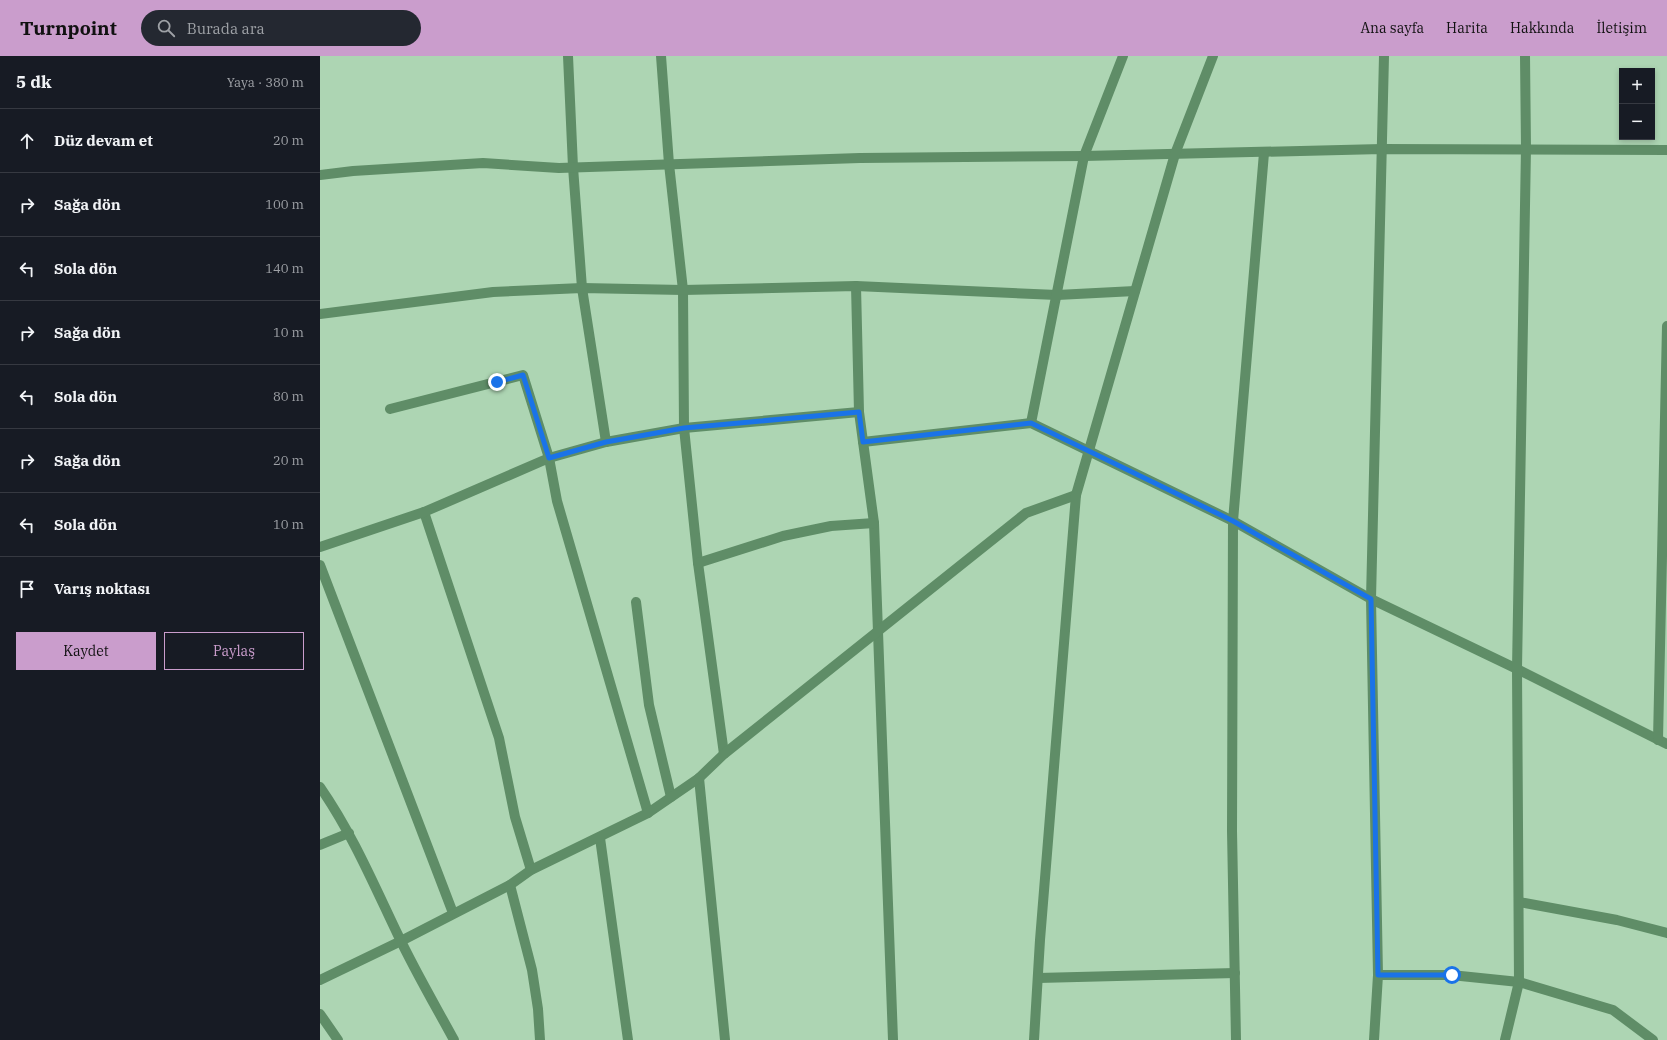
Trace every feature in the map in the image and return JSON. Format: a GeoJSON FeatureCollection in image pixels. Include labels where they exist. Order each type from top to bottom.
{"type":"FeatureCollection","features":[{"type":"Feature","properties":{"kind":"street"},"geometry":{"type":"LineString","coordinates":[[568,56],[573,167],[582,288],[606,442]]}},
{"type":"Feature","properties":{"kind":"street"},"geometry":{"type":"LineString","coordinates":[[661,56],[669,164],[683,290],[684,428],[698,563],[724,754]]}},
{"type":"Feature","properties":{"kind":"street"},"geometry":{"type":"LineString","coordinates":[[1031,423],[1084,156],[1123,56]]}},
{"type":"Feature","properties":{"kind":"street"},"geometry":{"type":"LineString","coordinates":[[1034,1040],[1076,495],[1175,154],[1212,56]]}},
{"type":"Feature","properties":{"kind":"street"},"geometry":{"type":"LineString","coordinates":[[1374,1040],[1378,975],[1371,599],[1384,56]]}},
{"type":"Feature","properties":{"kind":"street"},"geometry":{"type":"LineString","coordinates":[[1505,1040],[1518,982],[1519,902],[1517,669],[1526,148],[1526,56]]}},
{"type":"Feature","properties":{"kind":"street"},"geometry":{"type":"LineString","coordinates":[[320,175],[353,171],[482,163],[573,167],[860,158],[1264,153],[1382,149],[1526,148],[1667,150]]}},
{"type":"Feature","properties":{"kind":"street"},"geometry":{"type":"LineString","coordinates":[[1236,1040],[1232,831],[1233,521],[1264,153]]}},
{"type":"Feature","properties":{"kind":"street"},"geometry":{"type":"LineString","coordinates":[[320,314],[493,292],[582,288],[683,290],[856,286],[1057,295],[1135,291]]}},
{"type":"Feature","properties":{"kind":"street"},"geometry":{"type":"LineString","coordinates":[[856,286],[859,412],[874,523],[879,631],[889,977],[893,1040]]}},
{"type":"Feature","properties":{"kind":"street"},"geometry":{"type":"LineString","coordinates":[[863,442],[1031,423],[1233,521],[1371,599],[1517,669],[1662,742],[1667,326]]}},
{"type":"Feature","properties":{"kind":"street"},"geometry":{"type":"LineString","coordinates":[[390,409],[523,375],[549,458],[557,501],[648,813]]}},
{"type":"Feature","properties":{"kind":"street"},"geometry":{"type":"LineString","coordinates":[[320,547],[424,512],[549,458],[606,442],[684,428],[859,412]]}},
{"type":"Feature","properties":{"kind":"street"},"geometry":{"type":"LineString","coordinates":[[320,980],[401,941],[510,885],[531,870],[600,838],[648,813],[699,778],[724,754],[1026,513],[1076,495]]}},
{"type":"Feature","properties":{"kind":"street"},"geometry":{"type":"LineString","coordinates":[[424,512],[499,738],[515,817],[531,870]]}},
{"type":"Feature","properties":{"kind":"street"},"geometry":{"type":"LineString","coordinates":[[698,563],[783,536],[831,526],[874,523]]}},
{"type":"Feature","properties":{"kind":"street"},"geometry":{"type":"LineString","coordinates":[[320,565],[453,913]]}},
{"type":"Feature","properties":{"kind":"street"},"geometry":{"type":"LineString","coordinates":[[636,602],[649,705],[671,797]]}},
{"type":"Feature","properties":{"kind":"street"},"geometry":{"type":"LineString","coordinates":[[699,778],[725,1040]]}},
{"type":"Feature","properties":{"kind":"street"},"geometry":{"type":"LineString","coordinates":[[320,787],[349,833],[401,941],[454,1040]]}},
{"type":"Feature","properties":{"kind":"street"},"geometry":{"type":"LineString","coordinates":[[320,845],[349,833]]}},
{"type":"Feature","properties":{"kind":"street"},"geometry":{"type":"LineString","coordinates":[[600,838],[628,1040]]}},
{"type":"Feature","properties":{"kind":"street"},"geometry":{"type":"LineString","coordinates":[[510,885],[532,970],[538,1009],[540,1040]]}},
{"type":"Feature","properties":{"kind":"street"},"geometry":{"type":"LineString","coordinates":[[1519,902],[1617,920],[1667,933]]}},
{"type":"Feature","properties":{"kind":"street"},"geometry":{"type":"LineString","coordinates":[[1038,978],[1235,973]]}},
{"type":"Feature","properties":{"kind":"street"},"geometry":{"type":"LineString","coordinates":[[1378,975],[1452,975],[1518,982],[1613,1010],[1653,1040]]}},
{"type":"Feature","properties":{"kind":"street"},"geometry":{"type":"LineString","coordinates":[[320,1014],[338,1040]]}},
{"type":"Feature","properties":{"kind":"route"},"geometry":{"type":"LineString","coordinates":[[497,382],[523,375],[549,458],[606,442],[684,428],[859,412],[863,442],[1031,423],[1233,521],[1371,599],[1378,975],[1452,975]]}}]}
